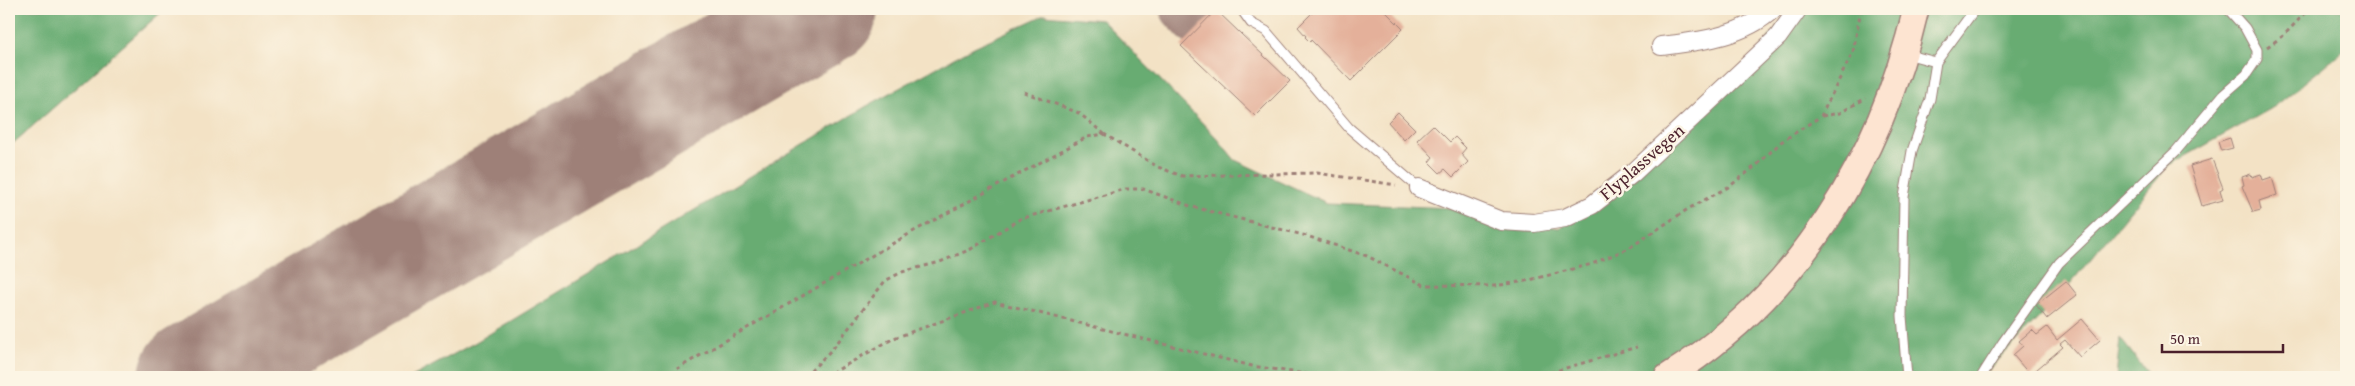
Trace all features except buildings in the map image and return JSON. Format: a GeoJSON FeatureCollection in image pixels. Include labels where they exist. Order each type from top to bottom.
{"type":"FeatureCollection","features":[{"type":"Feature","properties":{"kind":"main road"},"geometry":{"type":"LineString","coordinates":[[1667,377],[1694,361],[1748,316],[1793,265],[1818,233],[1860,165],[1878,130],[1906,54],[1916,9]]}},
{"type":"Feature","properties":{"kind":"street"},"geometry":{"type":"LineString","coordinates":[[1661,46],[1707,40],[1743,29],[1763,18],[1773,9]]}},
{"type":"Feature","properties":{"kind":"street","name":"Flyplassvegen"},"geometry":{"type":"LineString","coordinates":[[1419,188],[1501,221],[1534,223],[1565,218],[1592,204],[1633,173],[1778,37],[1798,9]]}},
{"type":"Feature","properties":{"kind":"lane"},"geometry":{"type":"LineString","coordinates":[[1241,9],[1251,23],[1264,30],[1349,128],[1419,188]]}},
{"type":"Feature","properties":{"kind":"lane"},"geometry":{"type":"LineString","coordinates":[[1908,377],[1902,316],[1904,197],[1912,151],[1930,99],[1936,62],[1975,9]]}},
{"type":"Feature","properties":{"kind":"lane"},"geometry":{"type":"LineString","coordinates":[[1981,377],[2003,342],[2059,264],[2176,151],[2223,95],[2246,75],[2257,58],[2258,50],[2245,28],[2228,9]]}},
{"type":"Feature","properties":{"kind":"lane"},"geometry":{"type":"LineString","coordinates":[[1264,30],[1274,29]]}},
{"type":"Feature","properties":{"kind":"lane"},"geometry":{"type":"LineString","coordinates":[[1906,54],[1936,62]]}},
{"type":"Feature","properties":{"kind":"path"},"geometry":{"type":"LineString","coordinates":[[1821,116],[1853,52],[1861,9]]}},
{"type":"Feature","properties":{"kind":"path"},"geometry":{"type":"LineString","coordinates":[[2258,50],[2266,48],[2284,36],[2309,9]]}},
{"type":"Feature","properties":{"kind":"path"},"geometry":{"type":"LineString","coordinates":[[1024,92],[1079,113],[1104,134],[1158,167],[1182,176],[1316,173],[1419,188]]}},
{"type":"Feature","properties":{"kind":"path"},"geometry":{"type":"LineString","coordinates":[[805,377],[834,347],[885,282],[902,272],[940,262],[971,248],[1020,219],[1126,189],[1143,190],[1225,216],[1307,236],[1367,256],[1424,284],[1494,286],[1526,281],[1592,264],[1629,248],[1688,208],[1730,186],[1758,164],[1781,142],[1821,116],[1840,113],[1868,97]]}},
{"type":"Feature","properties":{"kind":"path"},"geometry":{"type":"LineString","coordinates":[[663,377],[916,230],[1087,137],[1104,134]]}},
{"type":"Feature","properties":{"kind":"path"},"geometry":{"type":"LineString","coordinates":[[825,377],[894,338],[996,302],[1252,366],[1325,377]]}},
{"type":"Feature","properties":{"kind":"path"},"geometry":{"type":"LineString","coordinates":[[1535,377],[1637,347]]}},
{"type":"Feature","properties":{"kind":"green space"},"geometry":{"type":"Polygon","coordinates":[[[9,9],[165,9],[9,147],[9,9]]]}},
{"type":"Feature","properties":{"kind":"green space"},"geometry":{"type":"Polygon","coordinates":[[[1790,9],[2346,9],[2346,49],[2274,107],[2168,166],[2059,297],[1982,377],[412,377],[476,342],[865,107],[974,47],[1044,15],[1102,20],[1217,138],[1235,160],[1327,203],[1454,208],[1559,228],[1737,81],[1790,9]]]}},
{"type":"Feature","properties":{"kind":"green space"},"geometry":{"type":"Polygon","coordinates":[[[2120,338],[2147,372],[2150,377],[2116,377],[2120,338]]]}},
{"type":"Feature","properties":{"kind":"taxiway"},"geometry":{"type":"LineString","coordinates":[[1182,9],[1197,25]]}},
{"type":"Feature","properties":{"kind":"runway"},"geometry":{"type":"LineString","coordinates":[[194,377],[823,9]]}}]}
